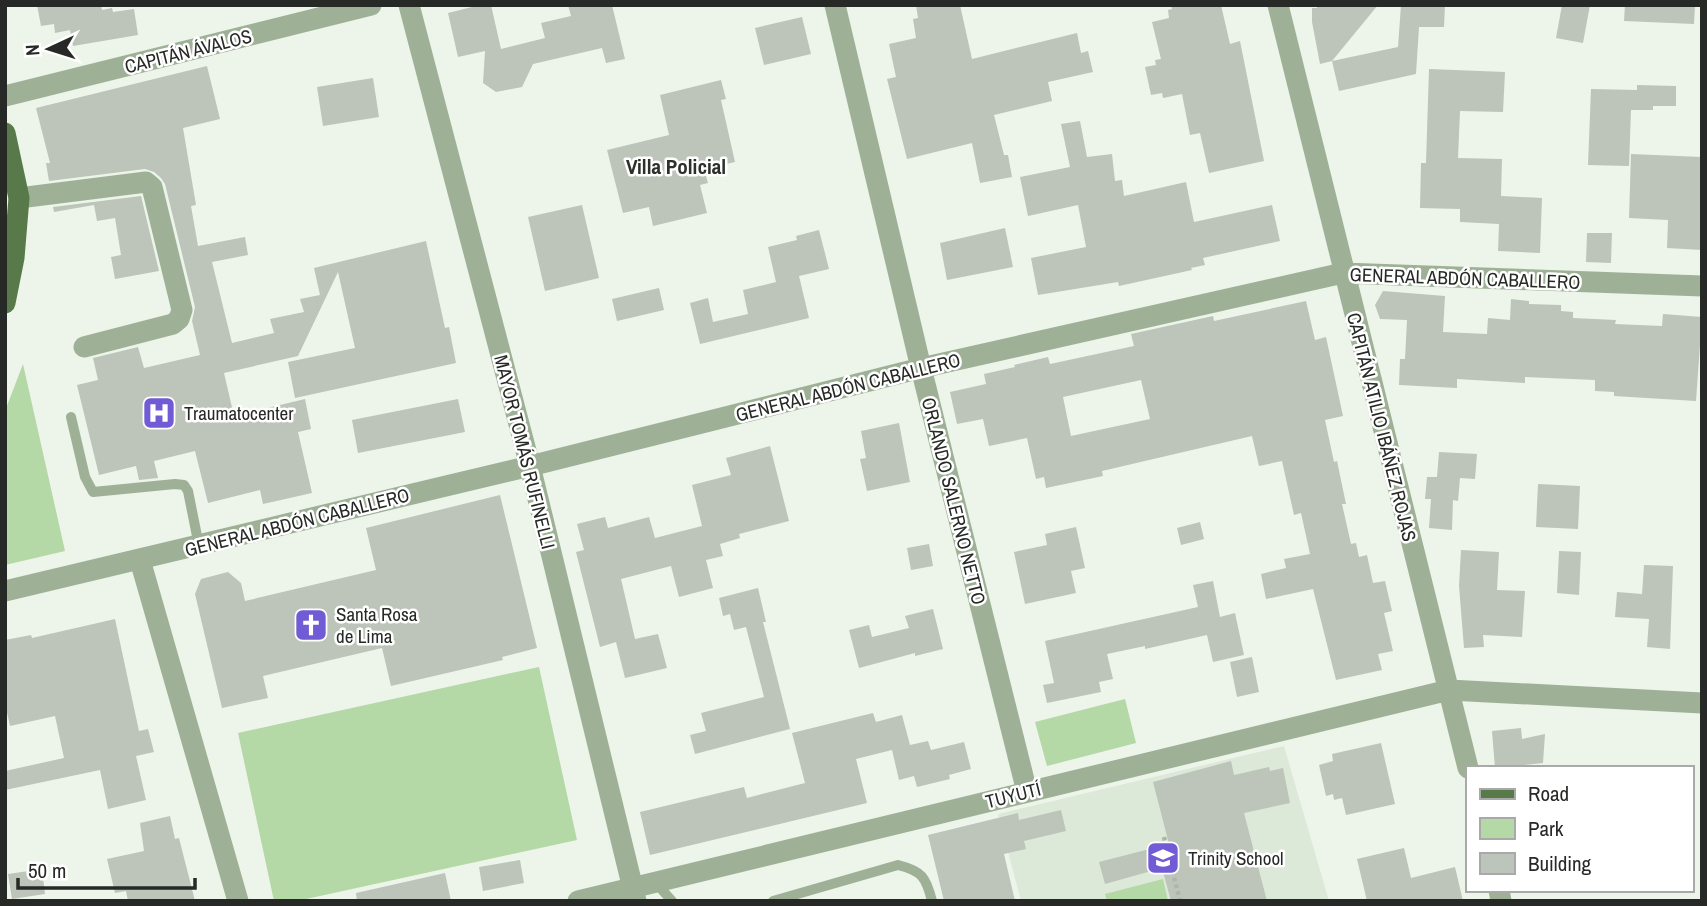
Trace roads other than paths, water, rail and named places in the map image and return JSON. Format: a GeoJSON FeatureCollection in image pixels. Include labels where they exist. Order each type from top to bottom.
{"type":"FeatureCollection","features":[{"type":"Feature","properties":{"kind":"main road"},"geometry":{"type":"LineString","coordinates":[[5,132],[19,198],[14,258],[5,303]]}},
{"type":"Feature","properties":{"kind":"street","name":"CAPITÁN ÁVALOS"},"geometry":{"type":"LineString","coordinates":[[5,96],[372,5]]}},
{"type":"Feature","properties":{"kind":"street","name":"MAYOR TOMÁS RUFINELLI"},"geometry":{"type":"LineString","coordinates":[[409,5],[530,466],[634,894]]}},
{"type":"Feature","properties":{"kind":"street","name":"ORLANDO SALERNO NETTO"},"geometry":{"type":"LineString","coordinates":[[835,5],[921,368],[1027,792]]}},
{"type":"Feature","properties":{"kind":"street","name":"CAPITÁN ATILIO IBÁÑEZ ROJAS"},"geometry":{"type":"LineString","coordinates":[[1278,5],[1467,766]]}},
{"type":"Feature","properties":{"kind":"street"},"geometry":{"type":"LineString","coordinates":[[19,198],[146,182],[152,187],[182,310],[181,316],[173,324],[84,347]]}},
{"type":"Feature","properties":{"kind":"street","name":"GENERAL ABDÓN CABALLERO"},"geometry":{"type":"LineString","coordinates":[[5,591],[530,466],[921,368],[1343,273],[1702,286]]}},
{"type":"Feature","properties":{"kind":"street"},"geometry":{"type":"LineString","coordinates":[[140,560],[238,901]]}},
{"type":"Feature","properties":{"kind":"street","name":"TUYUTÍ"},"geometry":{"type":"LineString","coordinates":[[578,901],[634,894],[655,883],[1448,690],[1702,703]]}},
{"type":"Feature","properties":{"kind":"lane"},"geometry":{"type":"LineString","coordinates":[[71,417],[85,477],[93,492],[184,485],[188,491],[199,546]]}},
{"type":"Feature","properties":{"kind":"lane"},"geometry":{"type":"LineString","coordinates":[[774,901],[898,865],[915,869],[928,882],[932,901]]}},
{"type":"Feature","properties":{"kind":"lane"},"geometry":{"type":"LineString","coordinates":[[655,883],[672,901]]}},
{"type":"Feature","properties":{"kind":"place","name":"Traumatocenter"},"geometry":{"type":"Point","coordinates":[159,413]}},
{"type":"Feature","properties":{"kind":"place","name":"Santa Rosa de Lima"},"geometry":{"type":"Point","coordinates":[311,625]}},
{"type":"Feature","properties":{"kind":"place","name":"Trinity School"},"geometry":{"type":"Point","coordinates":[1163,858]}},
{"type":"Feature","properties":{"kind":"district","name":"Villa Policial"},"geometry":{"type":"Point","coordinates":[676,166]}}]}
